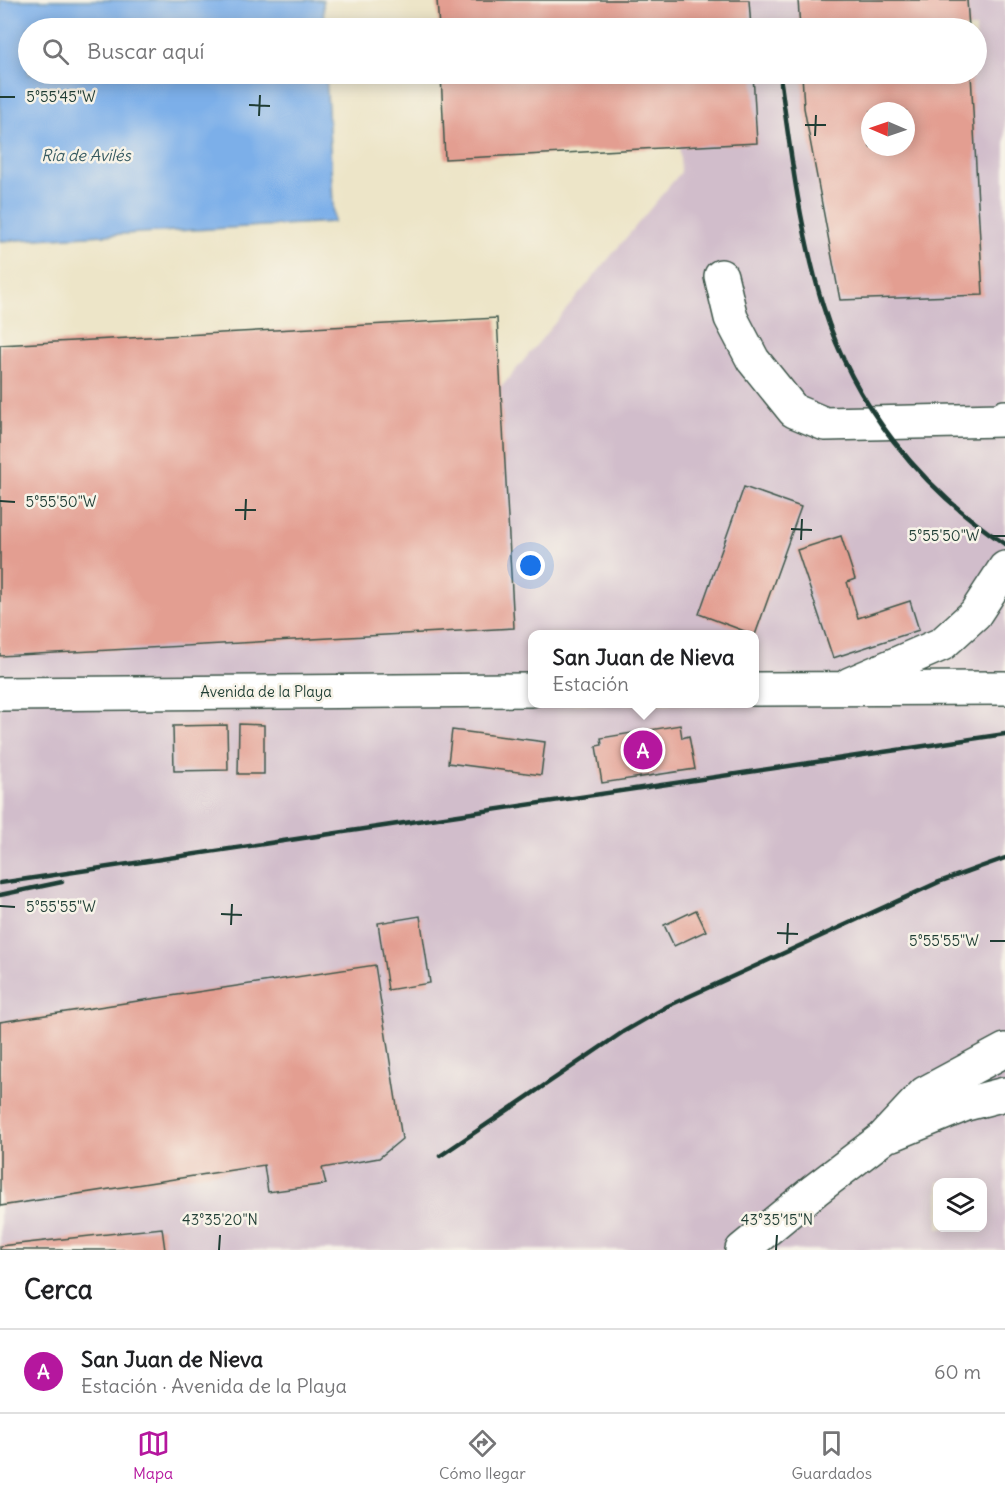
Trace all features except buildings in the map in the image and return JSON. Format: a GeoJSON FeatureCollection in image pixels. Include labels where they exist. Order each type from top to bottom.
{"type":"FeatureCollection","features":[{"type":"Feature","properties":{"kind":"street"},"geometry":{"type":"LineString","coordinates":[[721,276],[731,318],[753,360],[794,411],[825,424],[1002,420],[1005,417]]}},
{"type":"Feature","properties":{"kind":"street"},"geometry":{"type":"LineString","coordinates":[[838,690],[942,644],[975,614],[1005,568]]}},
{"type":"Feature","properties":{"kind":"street"},"geometry":{"type":"LineString","coordinates":[[759,689],[1005,688]]}},
{"type":"Feature","properties":{"kind":"street","name":"Avenida de la Playa"},"geometry":{"type":"LineString","coordinates":[[0,694],[528,690]]}},
{"type":"Feature","properties":{"kind":"street"},"geometry":{"type":"LineString","coordinates":[[742,1250],[814,1190],[883,1138],[926,1093],[1005,1050]]}},
{"type":"Feature","properties":{"kind":"street"},"geometry":{"type":"LineString","coordinates":[[883,1138],[966,1104],[1005,1094]]}},
{"type":"Feature","properties":{"kind":"shaded area"},"geometry":{"type":"Polygon","coordinates":[[[668,0],[1005,0],[1005,1250],[0,1250],[0,563],[356,561],[681,172],[675,84],[987,84],[987,18],[669,18],[668,0]]]}},
{"type":"Feature","properties":{"kind":"water","name":"Ría de Avilés"},"geometry":{"type":"Polygon","coordinates":[[[0,0],[323,0],[324,18],[18,18],[18,84],[327,84],[334,222],[0,241],[0,0]]]}},
{"type":"Feature","properties":{"kind":"railway"},"geometry":{"type":"LineString","coordinates":[[781,84],[793,168],[815,279],[836,342],[852,377],[871,410],[918,470],[974,522],[1005,544]]}},
{"type":"Feature","properties":{"kind":"railway"},"geometry":{"type":"LineString","coordinates":[[0,883],[1005,734]]}},
{"type":"Feature","properties":{"kind":"railway"},"geometry":{"type":"LineString","coordinates":[[440,1156],[623,1032],[668,1006],[939,882],[1005,858]]}},
{"type":"Feature","properties":{"kind":"railway"},"geometry":{"type":"LineString","coordinates":[[0,895],[62,882]]}},
{"type":"Feature","properties":{"kind":"place","name":"San Juan de Nieva"},"geometry":{"type":"Point","coordinates":[643,750]}}]}
